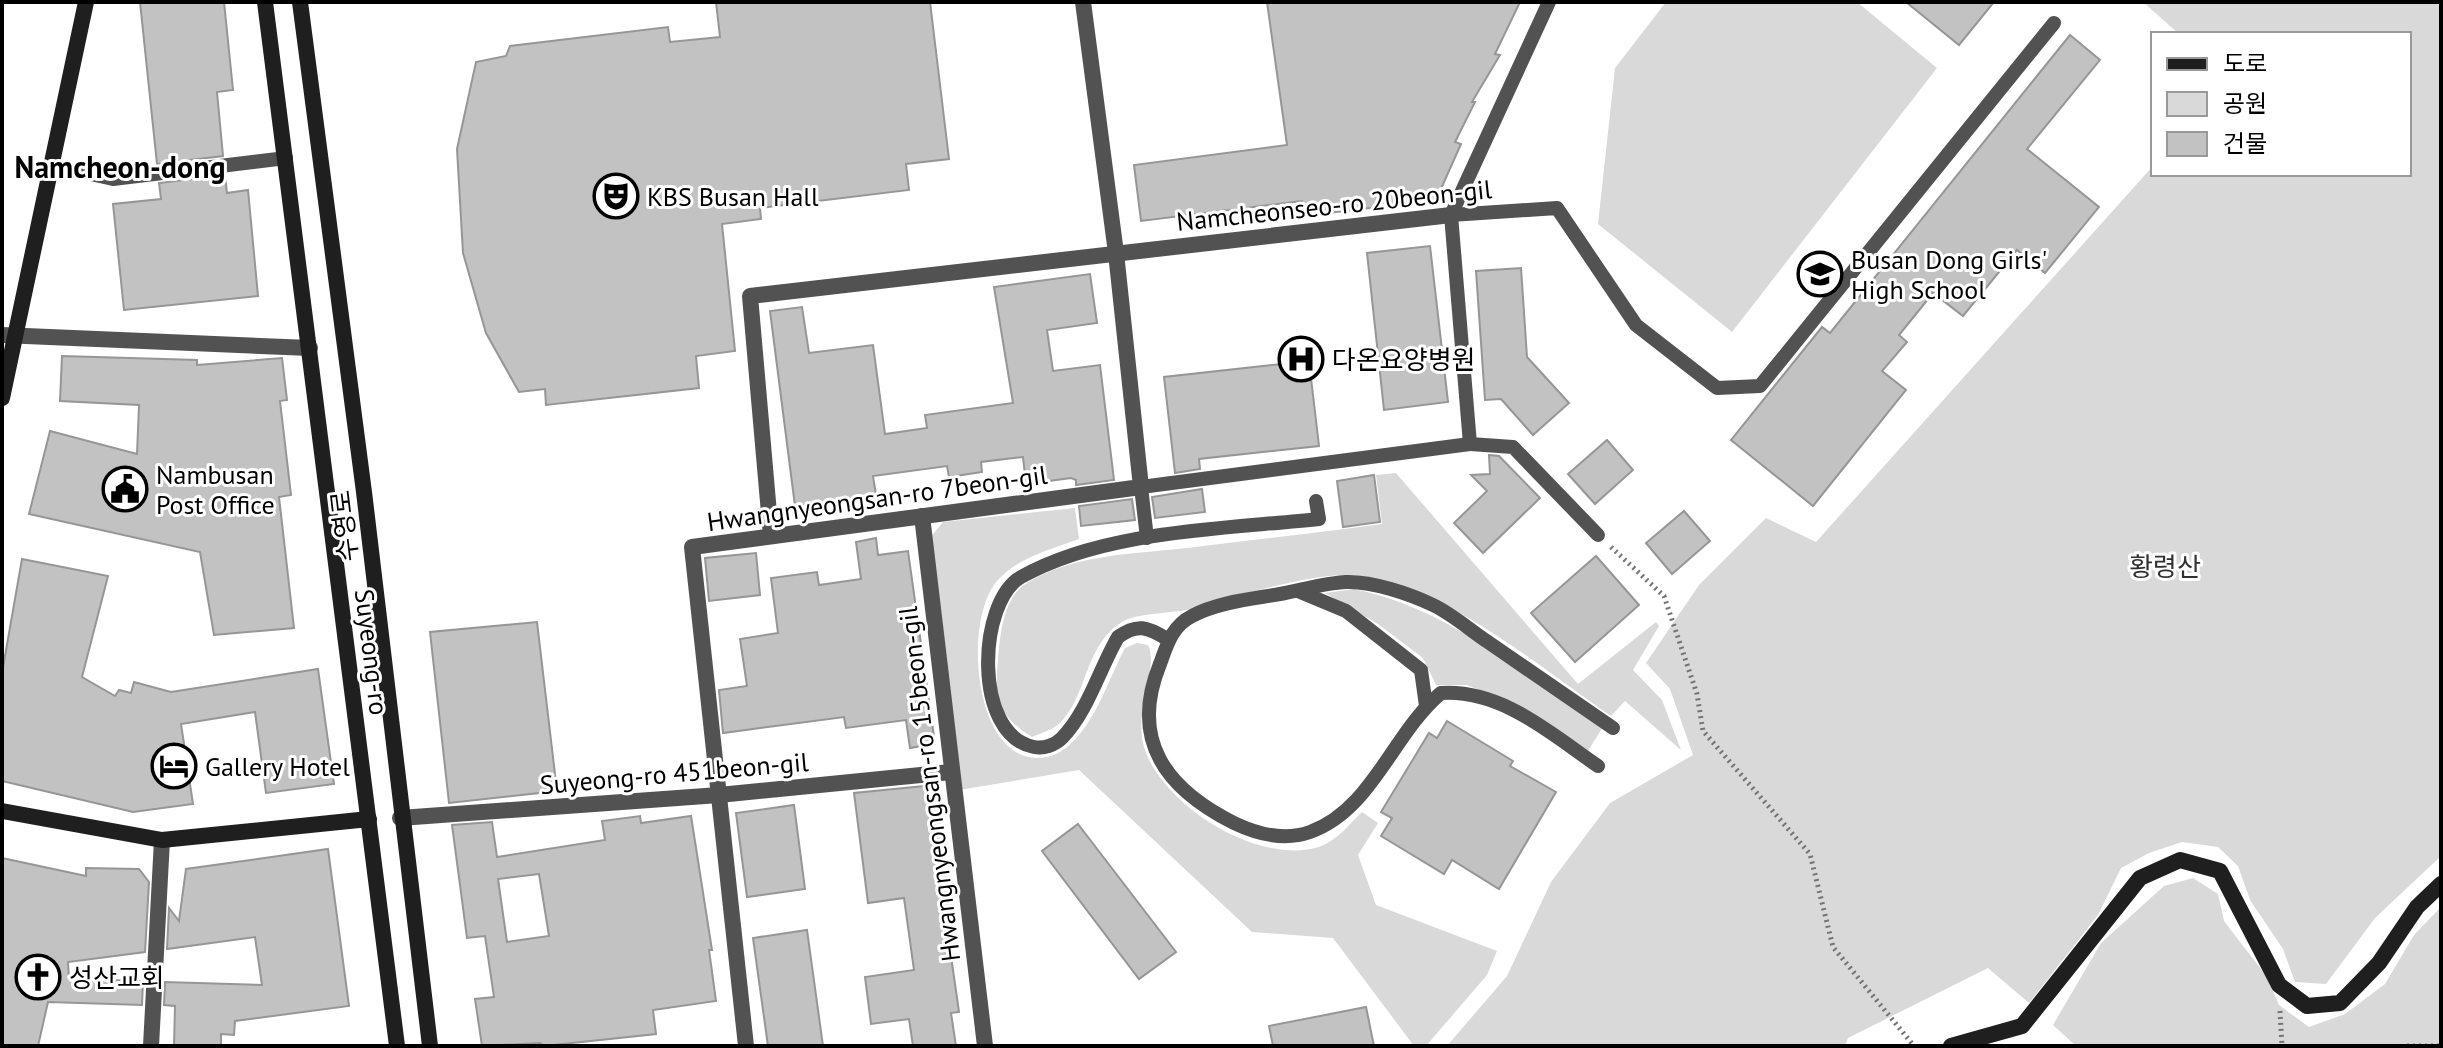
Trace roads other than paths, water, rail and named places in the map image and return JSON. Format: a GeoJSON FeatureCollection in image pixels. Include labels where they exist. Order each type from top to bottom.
{"type":"FeatureCollection","features":[{"type":"Feature","properties":{"kind":"main road"},"geometry":{"type":"LineString","coordinates":[[2,398],[8,337],[51,165],[86,2]]}},
{"type":"Feature","properties":{"kind":"main road","name":"Suyeong-ro"},"geometry":{"type":"LineString","coordinates":[[265,2],[397,1046]]}},
{"type":"Feature","properties":{"kind":"main road","name":"수영로"},"geometry":{"type":"LineString","coordinates":[[300,2],[364,492],[400,818],[430,1046]]}},
{"type":"Feature","properties":{"kind":"main road"},"geometry":{"type":"LineString","coordinates":[[2,811],[162,840],[369,819]]}},
{"type":"Feature","properties":{"kind":"main road"},"geometry":{"type":"LineString","coordinates":[[1951,1046],[2022,1026],[2140,878],[2180,860],[2220,871],[2279,985],[2307,1006],[2340,1003],[2379,963],[2417,907],[2441,884]]}},
{"type":"Feature","properties":{"kind":"street"},"geometry":{"type":"LineString","coordinates":[[1083,2],[1116,253],[1141,487]]}},
{"type":"Feature","properties":{"kind":"street","name":"Namcheonseo-ro 20beon-gil"},"geometry":{"type":"LineString","coordinates":[[771,536],[750,296],[1451,215]]}},
{"type":"Feature","properties":{"kind":"street"},"geometry":{"type":"LineString","coordinates":[[8,337],[310,348]]}},
{"type":"Feature","properties":{"kind":"street","name":"Hwangnyeongsan-ro 7beon-gil"},"geometry":{"type":"LineString","coordinates":[[746,1046],[692,547],[1141,487]]}},
{"type":"Feature","properties":{"kind":"street","name":"Hwangnyeongsan-ro 15beon-gil"},"geometry":{"type":"LineString","coordinates":[[922,516],[985,1046]]}},
{"type":"Feature","properties":{"kind":"street","name":"Suyeong-ro 451beon-gil"},"geometry":{"type":"LineString","coordinates":[[400,818],[719,795],[951,772]]}},
{"type":"Feature","properties":{"kind":"street"},"geometry":{"type":"LineString","coordinates":[[151,1046],[162,840]]}},
{"type":"Feature","properties":{"kind":"lane"},"geometry":{"type":"LineString","coordinates":[[1470,444],[1451,215],[1549,2]]}},
{"type":"Feature","properties":{"kind":"lane","name":"Namcheonseo-ro 20beon-gil"},"geometry":{"type":"LineString","coordinates":[[1451,215],[1557,208],[1636,325],[1717,388],[1760,386],[2054,23]]}},
{"type":"Feature","properties":{"kind":"lane"},"geometry":{"type":"LineString","coordinates":[[51,165],[113,179],[286,158]]}},
{"type":"Feature","properties":{"kind":"lane","name":"Hwangnyeongsan-ro 7beon-gil"},"geometry":{"type":"LineString","coordinates":[[1141,487],[1470,444],[1513,447],[1598,535]]}},
{"type":"Feature","properties":{"kind":"lane"},"geometry":{"type":"LineString","coordinates":[[1141,487],[1147,538]]}},
{"type":"Feature","properties":{"kind":"lane"},"geometry":{"type":"LineString","coordinates":[[1167,639],[1147,627],[1129,629],[1118,637],[1080,713],[1060,740],[1042,749],[1025,745],[1006,731],[993,711],[989,692],[990,636],[1007,587],[1021,577],[1071,556],[1147,538],[1319,519],[1316,501]]}},
{"type":"Feature","properties":{"kind":"lane"},"geometry":{"type":"LineString","coordinates":[[1598,766],[1513,709],[1469,691],[1441,693],[1399,739],[1368,788],[1342,813],[1311,832],[1286,837],[1247,829],[1186,794],[1166,773],[1153,745],[1147,714],[1152,682],[1167,639],[1191,616],[1237,601],[1348,582],[1389,590],[1434,605],[1613,728]]}},
{"type":"Feature","properties":{"kind":"lane"},"geometry":{"type":"LineString","coordinates":[[1296,591],[1346,611],[1421,670],[1426,706]]}},
{"type":"Feature","properties":{"kind":"place","name":"KBS Busan Hall"},"geometry":{"type":"Point","coordinates":[616,196]}},
{"type":"Feature","properties":{"kind":"place","name":"Busan Dong Girls' High School"},"geometry":{"type":"Point","coordinates":[1820,274]}},
{"type":"Feature","properties":{"kind":"place","name":"다온요양병원"},"geometry":{"type":"Point","coordinates":[1301,359]}},
{"type":"Feature","properties":{"kind":"place","name":"Nambusan Post Office"},"geometry":{"type":"Point","coordinates":[125,489]}},
{"type":"Feature","properties":{"kind":"place","name":"Gallery Hotel"},"geometry":{"type":"Point","coordinates":[174,766]}},
{"type":"Feature","properties":{"kind":"place","name":"성산교회"},"geometry":{"type":"Point","coordinates":[38,977]}},
{"type":"Feature","properties":{"kind":"district","name":"Namcheon-dong"},"geometry":{"type":"Point","coordinates":[120,166]}},
{"type":"Feature","properties":{"kind":"park label","name":"황령산"},"geometry":{"type":"Point","coordinates":[2165,566]}}]}
